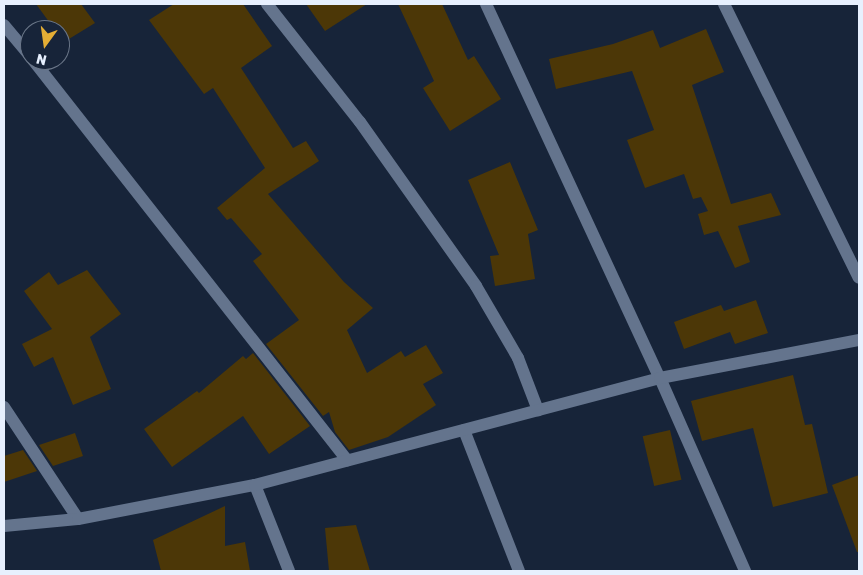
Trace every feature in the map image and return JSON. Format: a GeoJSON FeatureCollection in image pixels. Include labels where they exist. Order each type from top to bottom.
{"type":"FeatureCollection","features":[{"type":"Feature","properties":{"kind":"street"},"geometry":{"type":"LineString","coordinates":[[267,4],[360,122],[476,286],[518,358],[538,410]]}},
{"type":"Feature","properties":{"kind":"street"},"geometry":{"type":"LineString","coordinates":[[486,4],[660,378],[745,571]]}},
{"type":"Feature","properties":{"kind":"street"},"geometry":{"type":"LineString","coordinates":[[724,4],[859,278]]}},
{"type":"Feature","properties":{"kind":"street"},"geometry":{"type":"LineString","coordinates":[[4,25],[20,44]]}},
{"type":"Feature","properties":{"kind":"street"},"geometry":{"type":"LineString","coordinates":[[41,70],[347,460]]}},
{"type":"Feature","properties":{"kind":"street"},"geometry":{"type":"LineString","coordinates":[[4,526],[78,519],[255,485],[660,378],[859,340]]}},
{"type":"Feature","properties":{"kind":"street"},"geometry":{"type":"LineString","coordinates":[[4,407],[78,519]]}},
{"type":"Feature","properties":{"kind":"street"},"geometry":{"type":"LineString","coordinates":[[464,430],[519,571]]}},
{"type":"Feature","properties":{"kind":"street"},"geometry":{"type":"LineString","coordinates":[[255,485],[289,571]]}},
{"type":"Feature","properties":{"kind":"building"},"geometry":{"type":"Polygon","coordinates":[[[36,4],[81,4],[95,23],[70,38],[70,20],[48,20],[36,4]]]}},
{"type":"Feature","properties":{"kind":"building"},"geometry":{"type":"Polygon","coordinates":[[[174,4],[243,4],[272,46],[241,68],[293,148],[306,141],[319,161],[268,194],[344,282],[373,308],[347,330],[367,373],[401,351],[405,357],[426,345],[443,373],[423,384],[436,405],[388,437],[349,450],[335,432],[329,412],[323,416],[266,344],[299,320],[253,261],[262,254],[231,218],[227,220],[217,208],[265,168],[213,88],[204,94],[149,20],[174,4]]]}},
{"type":"Feature","properties":{"kind":"building"},"geometry":{"type":"Polygon","coordinates":[[[306,4],[367,4],[325,31],[306,4]]]}},
{"type":"Feature","properties":{"kind":"building"},"geometry":{"type":"Polygon","coordinates":[[[398,4],[442,4],[468,60],[474,56],[501,99],[450,131],[423,88],[434,81],[398,4]]]}},
{"type":"Feature","properties":{"kind":"building"},"geometry":{"type":"Polygon","coordinates":[[[706,29],[724,72],[692,85],[731,204],[771,193],[781,215],[738,226],[750,262],[735,268],[718,231],[704,235],[698,214],[708,211],[701,197],[693,199],[684,174],[645,188],[627,140],[654,130],[632,71],[556,89],[549,59],[613,44],[653,30],[660,48],[706,29]]]}},
{"type":"Feature","properties":{"kind":"building"},"geometry":{"type":"Polygon","coordinates":[[[510,162],[538,230],[528,234],[535,279],[495,286],[490,256],[499,255],[468,180],[510,162]]]}},
{"type":"Feature","properties":{"kind":"building"},"geometry":{"type":"Polygon","coordinates":[[[87,270],[121,314],[90,337],[111,389],[73,405],[53,357],[34,367],[22,344],[52,329],[24,291],[49,272],[58,285],[87,270]]]}},
{"type":"Feature","properties":{"kind":"building"},"geometry":{"type":"Polygon","coordinates":[[[756,300],[768,333],[735,344],[730,332],[684,349],[674,322],[721,305],[724,311],[756,300]]]}},
{"type":"Feature","properties":{"kind":"building"},"geometry":{"type":"Polygon","coordinates":[[[253,353],[310,426],[269,454],[243,416],[172,467],[144,429],[197,391],[199,393],[243,356],[246,359],[253,353]]]}},
{"type":"Feature","properties":{"kind":"building"},"geometry":{"type":"Polygon","coordinates":[[[793,375],[805,425],[812,424],[828,493],[773,507],[753,428],[702,441],[691,401],[793,375]]]}},
{"type":"Feature","properties":{"kind":"building"},"geometry":{"type":"Polygon","coordinates":[[[670,430],[681,480],[654,486],[643,436],[670,430]]]}},
{"type":"Feature","properties":{"kind":"building"},"geometry":{"type":"Polygon","coordinates":[[[75,433],[83,456],[53,466],[39,445],[75,433]]]}},
{"type":"Feature","properties":{"kind":"building"},"geometry":{"type":"Polygon","coordinates":[[[23,450],[37,471],[4,482],[4,456],[23,450]]]}},
{"type":"Feature","properties":{"kind":"building"},"geometry":{"type":"Polygon","coordinates":[[[859,475],[859,552],[857,552],[832,485],[859,475]]]}},
{"type":"Feature","properties":{"kind":"building"},"geometry":{"type":"Polygon","coordinates":[[[225,506],[225,546],[245,542],[250,571],[161,571],[153,540],[225,506]]]}},
{"type":"Feature","properties":{"kind":"building"},"geometry":{"type":"Polygon","coordinates":[[[356,525],[370,571],[329,571],[325,528],[356,525]]]}}]}
